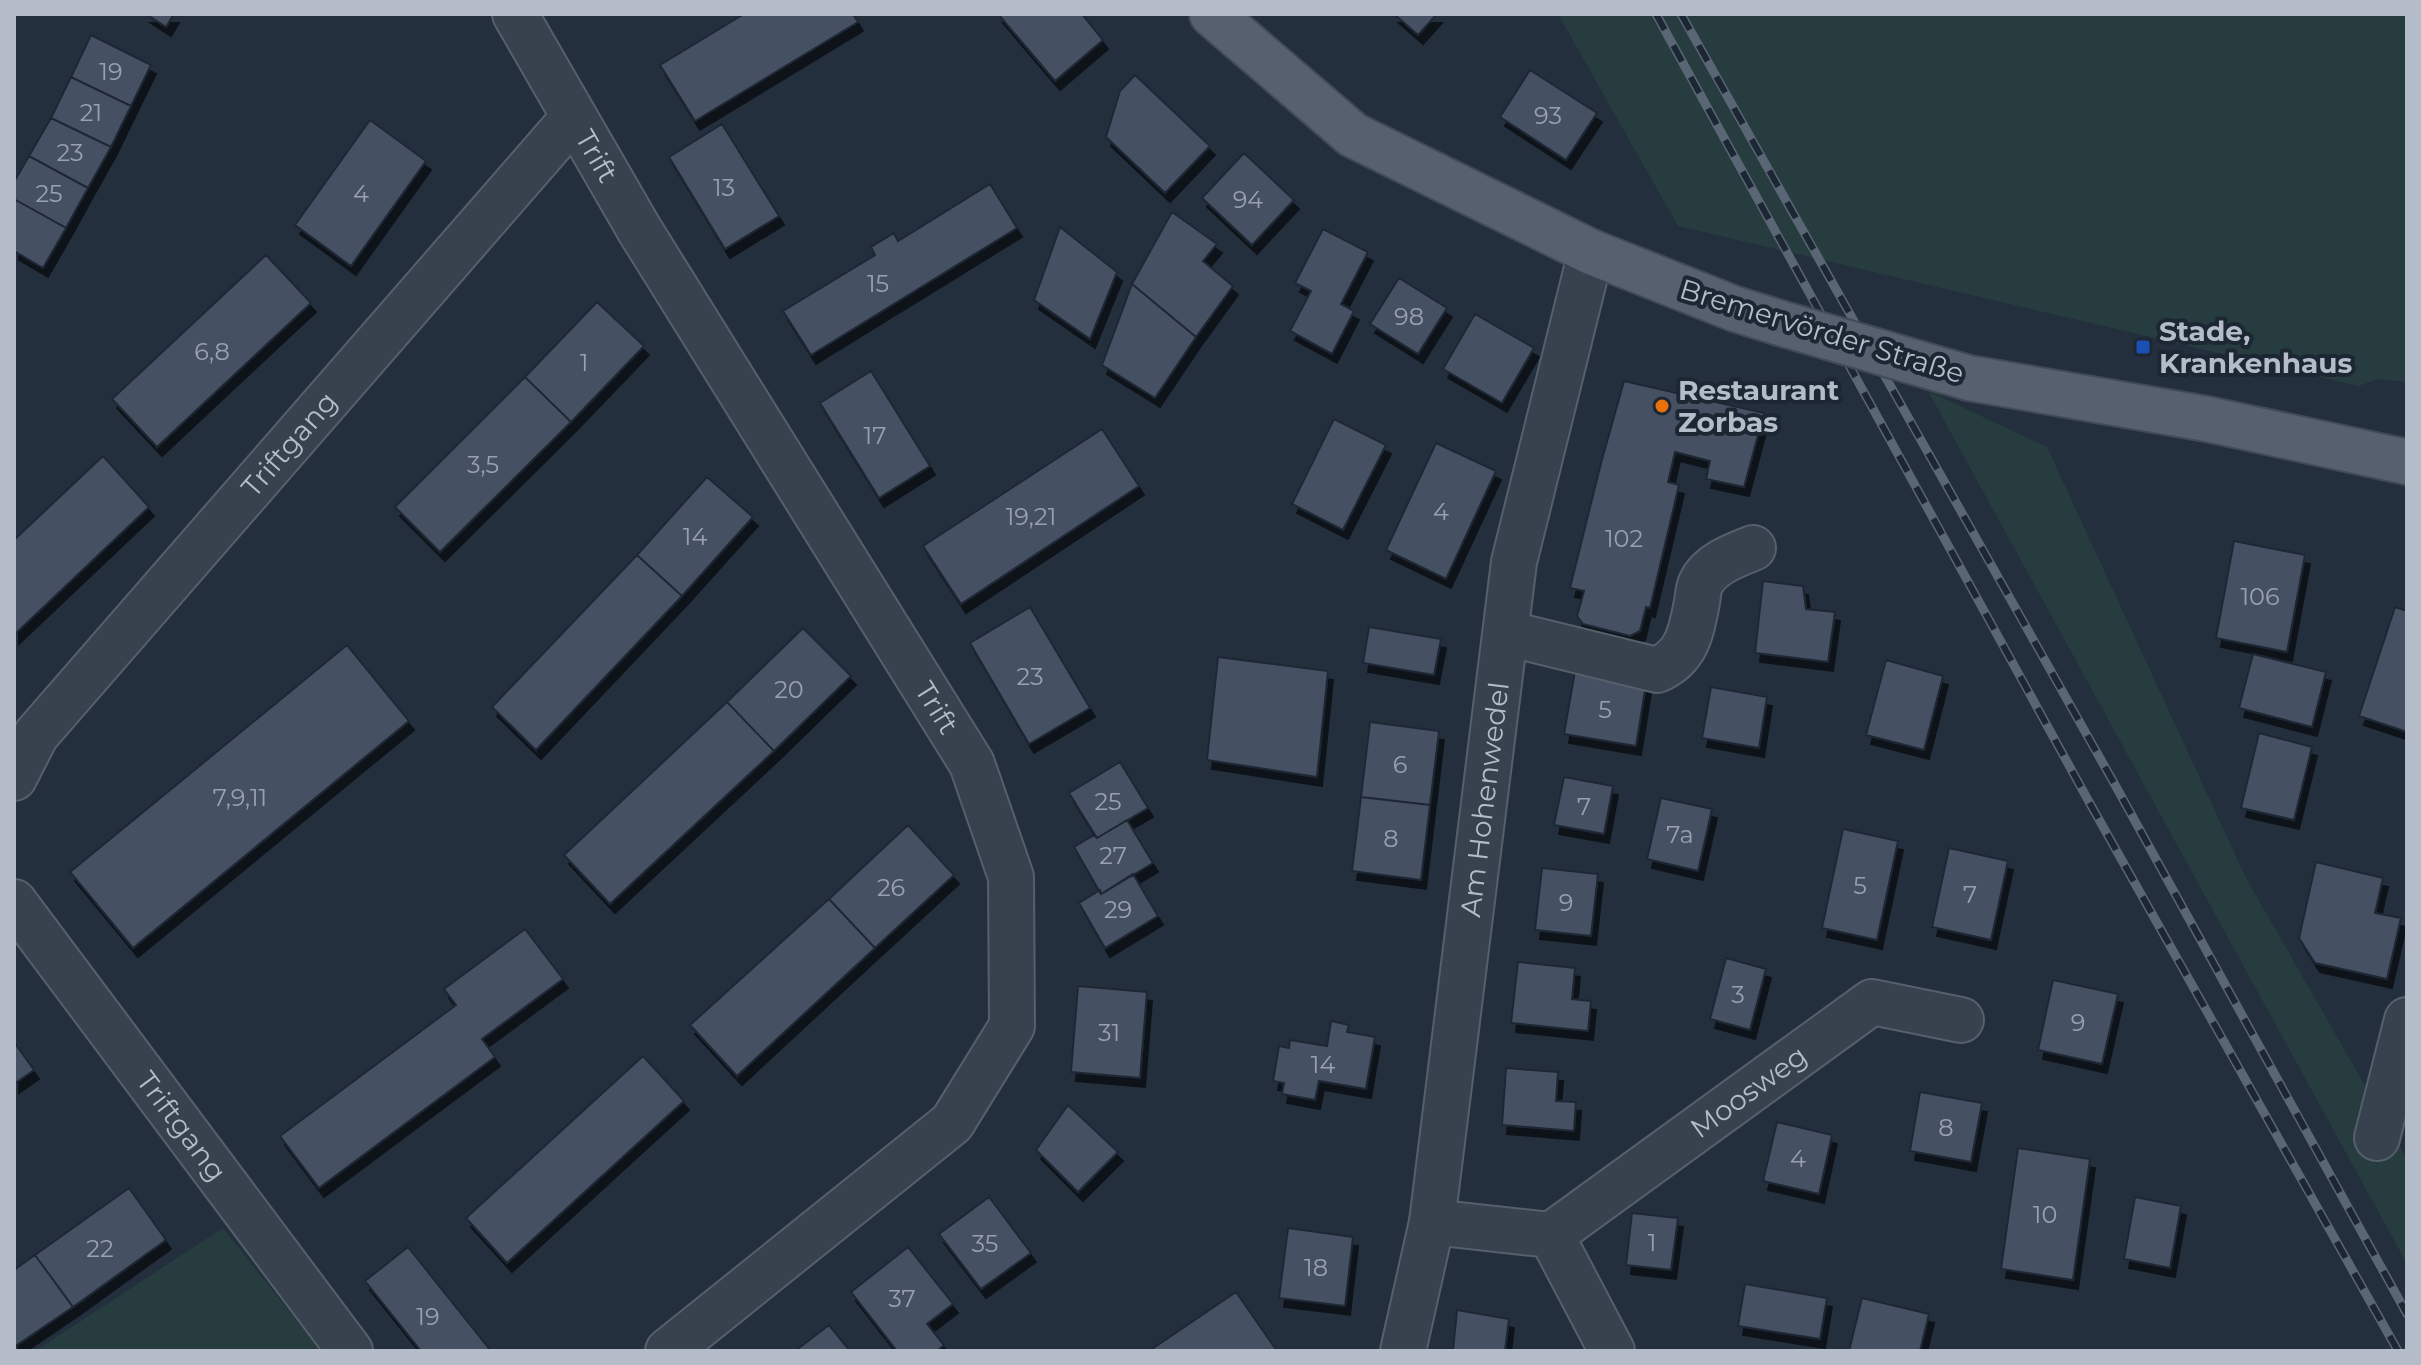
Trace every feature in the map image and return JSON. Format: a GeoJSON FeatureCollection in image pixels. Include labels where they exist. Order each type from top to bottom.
{"type":"FeatureCollection","features":[{"type":"Feature","properties":{"kind":"main road","name":"Bremervörder Straße"},"geometry":{"type":"LineString","coordinates":[[1212,14],[1353,135],[1591,252],[1735,309],[1969,378],[2207,419],[2407,462]]}},
{"type":"Feature","properties":{"kind":"street","name":"Trift"},"geometry":{"type":"LineString","coordinates":[[515,14],[639,229],[972,764],[1011,877],[1012,1026],[952,1123],[668,1351]]}},
{"type":"Feature","properties":{"kind":"street","name":"Triftgang"},"geometry":{"type":"LineString","coordinates":[[14,778],[36,735],[574,117]]}},
{"type":"Feature","properties":{"kind":"street","name":"Am Hohenwedel"},"geometry":{"type":"LineString","coordinates":[[1403,1351],[1432,1222],[1514,562],[1591,252]]}},
{"type":"Feature","properties":{"kind":"street"},"geometry":{"type":"LineString","coordinates":[[1506,633],[1657,670],[1683,652],[1701,583],[1717,566],[1753,548]]}},
{"type":"Feature","properties":{"kind":"street","name":"Triftgang"},"geometry":{"type":"LineString","coordinates":[[14,902],[350,1351]]}},
{"type":"Feature","properties":{"kind":"street","name":"Moosweg"},"geometry":{"type":"LineString","coordinates":[[1551,1235],[1872,1002],[1961,1020]]}},
{"type":"Feature","properties":{"kind":"street"},"geometry":{"type":"LineString","coordinates":[[2377,1138],[2407,1020]]}},
{"type":"Feature","properties":{"kind":"street"},"geometry":{"type":"LineString","coordinates":[[1432,1222],[1551,1235],[1612,1351]]}},
{"type":"Feature","properties":{"kind":"green space"},"geometry":{"type":"Polygon","coordinates":[[[1558,14],[2407,14],[2407,382],[2377,379],[2359,386],[1678,226],[1558,14]]]}},
{"type":"Feature","properties":{"kind":"green space"},"geometry":{"type":"Polygon","coordinates":[[[1928,391],[2047,447],[2246,878],[2407,1159],[2407,1264],[1928,391]]]}},
{"type":"Feature","properties":{"kind":"green space"},"geometry":{"type":"Polygon","coordinates":[[[223,1228],[321,1351],[35,1351],[223,1228]]]}},
{"type":"Feature","properties":{"kind":"building"},"geometry":{"type":"Polygon","coordinates":[[[146,14],[174,14],[166,27],[146,14]]]}},
{"type":"Feature","properties":{"kind":"building"},"geometry":{"type":"Polygon","coordinates":[[[744,14],[853,14],[858,22],[695,121],[660,65],[744,14]]]}},
{"type":"Feature","properties":{"kind":"building"},"geometry":{"type":"Polygon","coordinates":[[[998,14],[1082,14],[1103,40],[1055,81],[998,14]]]}},
{"type":"Feature","properties":{"kind":"building"},"geometry":{"type":"Polygon","coordinates":[[[1394,14],[1437,14],[1418,35],[1394,14]]]}},
{"type":"Feature","properties":{"kind":"building"},"geometry":{"type":"Polygon","coordinates":[[[91,35],[151,65],[131,106],[71,77],[91,35]]]}},
{"type":"Feature","properties":{"kind":"building"},"geometry":{"type":"Polygon","coordinates":[[[1530,70],[1597,113],[1566,160],[1500,117],[1530,70]]]}},
{"type":"Feature","properties":{"kind":"building"},"geometry":{"type":"Polygon","coordinates":[[[1135,75],[1210,146],[1165,193],[1106,137],[1120,91],[1135,75]]]}},
{"type":"Feature","properties":{"kind":"building"},"geometry":{"type":"Polygon","coordinates":[[[71,77],[131,106],[111,147],[51,118],[71,77]]]}},
{"type":"Feature","properties":{"kind":"building"},"geometry":{"type":"Polygon","coordinates":[[[51,118],[111,147],[88,188],[29,156],[51,118]]]}},
{"type":"Feature","properties":{"kind":"building"},"geometry":{"type":"Polygon","coordinates":[[[370,120],[426,161],[351,266],[295,225],[370,120]]]}},
{"type":"Feature","properties":{"kind":"building"},"geometry":{"type":"Polygon","coordinates":[[[722,124],[779,216],[725,249],[669,157],[722,124]]]}},
{"type":"Feature","properties":{"kind":"building"},"geometry":{"type":"Polygon","coordinates":[[[1244,153],[1294,200],[1252,245],[1202,198],[1244,153]]]}},
{"type":"Feature","properties":{"kind":"building"},"geometry":{"type":"Polygon","coordinates":[[[29,156],[88,188],[66,228],[14,199],[14,182],[29,156]]]}},
{"type":"Feature","properties":{"kind":"building"},"geometry":{"type":"Polygon","coordinates":[[[990,184],[1017,228],[811,355],[783,311],[875,255],[871,247],[894,233],[898,241],[990,184]]]}},
{"type":"Feature","properties":{"kind":"building"},"geometry":{"type":"Polygon","coordinates":[[[14,199],[66,228],[43,268],[14,251],[14,199]]]}},
{"type":"Feature","properties":{"kind":"building"},"geometry":{"type":"Polygon","coordinates":[[[1172,212],[1217,244],[1203,261],[1233,286],[1196,337],[1132,284],[1172,212]]]}},
{"type":"Feature","properties":{"kind":"building"},"geometry":{"type":"Polygon","coordinates":[[[1060,227],[1117,272],[1090,339],[1034,300],[1060,227]]]}},
{"type":"Feature","properties":{"kind":"building"},"geometry":{"type":"Polygon","coordinates":[[[1323,229],[1368,252],[1341,304],[1354,311],[1332,354],[1290,331],[1311,291],[1295,283],[1323,229]]]}},
{"type":"Feature","properties":{"kind":"building"},"geometry":{"type":"Polygon","coordinates":[[[266,255],[311,303],[157,447],[112,399],[266,255]]]}},
{"type":"Feature","properties":{"kind":"building"},"geometry":{"type":"Polygon","coordinates":[[[1399,278],[1447,308],[1418,354],[1370,324],[1399,278]]]}},
{"type":"Feature","properties":{"kind":"building"},"geometry":{"type":"Polygon","coordinates":[[[1132,284],[1196,337],[1155,398],[1102,365],[1132,284]]]}},
{"type":"Feature","properties":{"kind":"building"},"geometry":{"type":"Polygon","coordinates":[[[597,302],[644,346],[571,422],[525,377],[597,302]]]}},
{"type":"Feature","properties":{"kind":"building"},"geometry":{"type":"Polygon","coordinates":[[[1475,314],[1534,348],[1502,403],[1443,369],[1475,314]]]}},
{"type":"Feature","properties":{"kind":"building"},"geometry":{"type":"Polygon","coordinates":[[[871,371],[930,466],[879,498],[820,403],[871,371]]]}},
{"type":"Feature","properties":{"kind":"building"},"geometry":{"type":"Polygon","coordinates":[[[525,377],[571,422],[440,552],[395,507],[525,377]]]}},
{"type":"Feature","properties":{"kind":"building"},"geometry":{"type":"Polygon","coordinates":[[[1624,381],[1764,413],[1744,487],[1706,479],[1710,461],[1675,452],[1668,482],[1679,485],[1650,608],[1646,607],[1640,631],[1630,636],[1583,624],[1577,616],[1584,591],[1570,588],[1624,381]]]}},
{"type":"Feature","properties":{"kind":"building"},"geometry":{"type":"Polygon","coordinates":[[[1334,419],[1386,445],[1343,530],[1292,504],[1334,419]]]}},
{"type":"Feature","properties":{"kind":"building"},"geometry":{"type":"Polygon","coordinates":[[[1102,429],[1139,486],[961,604],[923,546],[1102,429]]]}},
{"type":"Feature","properties":{"kind":"building"},"geometry":{"type":"Polygon","coordinates":[[[1436,443],[1496,471],[1446,579],[1386,550],[1436,443]]]}},
{"type":"Feature","properties":{"kind":"building"},"geometry":{"type":"Polygon","coordinates":[[[103,456],[149,507],[14,635],[14,540],[103,456]]]}},
{"type":"Feature","properties":{"kind":"building"},"geometry":{"type":"Polygon","coordinates":[[[707,477],[753,517],[682,596],[637,555],[707,477]]]}},
{"type":"Feature","properties":{"kind":"building"},"geometry":{"type":"Polygon","coordinates":[[[2234,541],[2305,555],[2287,652],[2216,638],[2234,541]]]}},
{"type":"Feature","properties":{"kind":"building"},"geometry":{"type":"Polygon","coordinates":[[[637,555],[682,596],[536,750],[492,707],[637,555]]]}},
{"type":"Feature","properties":{"kind":"building"},"geometry":{"type":"Polygon","coordinates":[[[1763,581],[1803,586],[1806,609],[1835,612],[1828,662],[1755,653],[1763,581]]]}},
{"type":"Feature","properties":{"kind":"building"},"geometry":{"type":"Polygon","coordinates":[[[1030,607],[1090,708],[1029,744],[970,643],[1030,607]]]}},
{"type":"Feature","properties":{"kind":"building"},"geometry":{"type":"Polygon","coordinates":[[[2395,607],[2407,611],[2407,732],[2359,716],[2395,607]]]}},
{"type":"Feature","properties":{"kind":"building"},"geometry":{"type":"Polygon","coordinates":[[[1369,627],[1441,639],[1434,675],[1363,663],[1369,627]]]}},
{"type":"Feature","properties":{"kind":"building"},"geometry":{"type":"Polygon","coordinates":[[[803,628],[851,676],[774,751],[727,702],[803,628]]]}},
{"type":"Feature","properties":{"kind":"building"},"geometry":{"type":"Polygon","coordinates":[[[347,645],[409,721],[133,948],[70,872],[347,645]]]}},
{"type":"Feature","properties":{"kind":"building"},"geometry":{"type":"Polygon","coordinates":[[[2253,654],[2326,672],[2312,727],[2239,708],[2253,654]]]}},
{"type":"Feature","properties":{"kind":"building"},"geometry":{"type":"Polygon","coordinates":[[[1218,657],[1328,671],[1317,777],[1207,760],[1218,657]]]}},
{"type":"Feature","properties":{"kind":"building"},"geometry":{"type":"Polygon","coordinates":[[[1886,660],[1943,676],[1924,750],[1866,735],[1886,660]]]}},
{"type":"Feature","properties":{"kind":"building"},"geometry":{"type":"Polygon","coordinates":[[[1575,671],[1646,684],[1636,746],[1564,734],[1575,671]]]}},
{"type":"Feature","properties":{"kind":"building"},"geometry":{"type":"Polygon","coordinates":[[[1711,687],[1767,697],[1759,748],[1702,738],[1711,687]]]}},
{"type":"Feature","properties":{"kind":"building"},"geometry":{"type":"Polygon","coordinates":[[[727,702],[774,751],[610,904],[564,855],[727,702]]]}},
{"type":"Feature","properties":{"kind":"building"},"geometry":{"type":"Polygon","coordinates":[[[1370,722],[1439,731],[1430,805],[1361,797],[1370,722]]]}},
{"type":"Feature","properties":{"kind":"building"},"geometry":{"type":"Polygon","coordinates":[[[2259,733],[2312,747],[2294,820],[2241,808],[2259,733]]]}},
{"type":"Feature","properties":{"kind":"building"},"geometry":{"type":"Polygon","coordinates":[[[1120,762],[1148,808],[1097,838],[1069,793],[1120,762]]]}},
{"type":"Feature","properties":{"kind":"building"},"geometry":{"type":"Polygon","coordinates":[[[1564,777],[1613,786],[1604,834],[1554,825],[1564,777]]]}},
{"type":"Feature","properties":{"kind":"building"},"geometry":{"type":"Polygon","coordinates":[[[1361,797],[1430,805],[1421,880],[1352,871],[1361,797]]]}},
{"type":"Feature","properties":{"kind":"building"},"geometry":{"type":"Polygon","coordinates":[[[1661,798],[1712,809],[1698,871],[1647,859],[1661,798]]]}},
{"type":"Feature","properties":{"kind":"building"},"geometry":{"type":"Polygon","coordinates":[[[1127,820],[1153,863],[1101,894],[1074,847],[1094,835],[1097,838],[1127,820]]]}},
{"type":"Feature","properties":{"kind":"building"},"geometry":{"type":"Polygon","coordinates":[[[908,825],[954,875],[875,948],[829,899],[908,825]]]}},
{"type":"Feature","properties":{"kind":"building"},"geometry":{"type":"Polygon","coordinates":[[[1843,829],[1898,841],[1877,940],[1822,928],[1843,829]]]}},
{"type":"Feature","properties":{"kind":"building"},"geometry":{"type":"Polygon","coordinates":[[[1949,848],[2008,861],[1991,940],[1932,927],[1949,848]]]}},
{"type":"Feature","properties":{"kind":"building"},"geometry":{"type":"Polygon","coordinates":[[[2316,862],[2383,878],[2375,913],[2401,918],[2387,979],[2315,963],[2299,938],[2316,862]]]}},
{"type":"Feature","properties":{"kind":"building"},"geometry":{"type":"Polygon","coordinates":[[[1542,868],[1598,874],[1591,936],[1535,930],[1542,868]]]}},
{"type":"Feature","properties":{"kind":"building"},"geometry":{"type":"Polygon","coordinates":[[[1133,874],[1158,916],[1105,948],[1079,903],[1100,890],[1101,894],[1133,874]]]}},
{"type":"Feature","properties":{"kind":"building"},"geometry":{"type":"Polygon","coordinates":[[[829,899],[875,948],[737,1076],[690,1025],[829,899]]]}},
{"type":"Feature","properties":{"kind":"building"},"geometry":{"type":"Polygon","coordinates":[[[525,929],[563,979],[482,1039],[495,1057],[319,1188],[280,1136],[456,1005],[444,989],[525,929]]]}},
{"type":"Feature","properties":{"kind":"building"},"geometry":{"type":"Polygon","coordinates":[[[1726,958],[1766,969],[1750,1030],[1710,1019],[1726,958]]]}},
{"type":"Feature","properties":{"kind":"building"},"geometry":{"type":"Polygon","coordinates":[[[1518,962],[1575,968],[1572,999],[1591,1001],[1588,1031],[1511,1023],[1518,962]]]}},
{"type":"Feature","properties":{"kind":"building"},"geometry":{"type":"Polygon","coordinates":[[[2053,980],[2118,994],[2102,1064],[2038,1050],[2053,980]]]}},
{"type":"Feature","properties":{"kind":"building"},"geometry":{"type":"Polygon","coordinates":[[[1078,986],[1147,992],[1140,1078],[1071,1072],[1078,986]]]}},
{"type":"Feature","properties":{"kind":"building"},"geometry":{"type":"Polygon","coordinates":[[[1331,1021],[1349,1025],[1347,1032],[1375,1037],[1366,1089],[1319,1081],[1315,1100],[1282,1094],[1284,1083],[1273,1081],[1279,1046],[1289,1048],[1290,1040],[1327,1046],[1331,1021]]]}},
{"type":"Feature","properties":{"kind":"building"},"geometry":{"type":"Polygon","coordinates":[[[14,1042],[34,1070],[14,1084],[14,1042]]]}},
{"type":"Feature","properties":{"kind":"building"},"geometry":{"type":"Polygon","coordinates":[[[643,1056],[684,1101],[507,1263],[466,1218],[643,1056]]]}},
{"type":"Feature","properties":{"kind":"building"},"geometry":{"type":"Polygon","coordinates":[[[1506,1068],[1558,1072],[1556,1101],[1576,1102],[1574,1131],[1502,1125],[1506,1068]]]}},
{"type":"Feature","properties":{"kind":"building"},"geometry":{"type":"Polygon","coordinates":[[[1920,1092],[1982,1103],[1971,1162],[1910,1151],[1920,1092]]]}},
{"type":"Feature","properties":{"kind":"building"},"geometry":{"type":"Polygon","coordinates":[[[1068,1105],[1118,1152],[1078,1192],[1036,1150],[1068,1105]]]}},
{"type":"Feature","properties":{"kind":"building"},"geometry":{"type":"Polygon","coordinates":[[[1777,1122],[1832,1135],[1819,1194],[1763,1181],[1777,1122]]]}},
{"type":"Feature","properties":{"kind":"building"},"geometry":{"type":"Polygon","coordinates":[[[2018,1148],[2090,1159],[2073,1280],[2001,1269],[2018,1148]]]}},
{"type":"Feature","properties":{"kind":"building"},"geometry":{"type":"Polygon","coordinates":[[[129,1188],[166,1240],[73,1307],[35,1255],[129,1188]]]}},
{"type":"Feature","properties":{"kind":"building"},"geometry":{"type":"Polygon","coordinates":[[[989,1197],[1031,1253],[981,1289],[939,1234],[989,1197]]]}},
{"type":"Feature","properties":{"kind":"building"},"geometry":{"type":"Polygon","coordinates":[[[2135,1197],[2181,1206],[2170,1268],[2124,1259],[2135,1197]]]}},
{"type":"Feature","properties":{"kind":"building"},"geometry":{"type":"Polygon","coordinates":[[[1632,1213],[1678,1218],[1671,1270],[1626,1265],[1632,1213]]]}},
{"type":"Feature","properties":{"kind":"building"},"geometry":{"type":"Polygon","coordinates":[[[1288,1228],[1353,1237],[1345,1306],[1279,1298],[1288,1228]]]}},
{"type":"Feature","properties":{"kind":"building"},"geometry":{"type":"Polygon","coordinates":[[[408,1247],[491,1351],[421,1351],[365,1281],[408,1247]]]}},
{"type":"Feature","properties":{"kind":"building"},"geometry":{"type":"Polygon","coordinates":[[[908,1247],[953,1304],[927,1324],[944,1345],[937,1351],[897,1351],[851,1292],[908,1247]]]}},
{"type":"Feature","properties":{"kind":"building"},"geometry":{"type":"Polygon","coordinates":[[[35,1255],[73,1307],[14,1347],[14,1270],[35,1255]]]}},
{"type":"Feature","properties":{"kind":"building"},"geometry":{"type":"Polygon","coordinates":[[[1745,1284],[1827,1298],[1820,1339],[1738,1326],[1745,1284]]]}},
{"type":"Feature","properties":{"kind":"building"},"geometry":{"type":"Polygon","coordinates":[[[1236,1292],[1277,1351],[1149,1351],[1236,1292]]]}},
{"type":"Feature","properties":{"kind":"building"},"geometry":{"type":"Polygon","coordinates":[[[1862,1298],[1929,1314],[1920,1351],[1849,1351],[1862,1298]]]}},
{"type":"Feature","properties":{"kind":"building"},"geometry":{"type":"Polygon","coordinates":[[[1457,1310],[1509,1319],[1505,1351],[1453,1351],[1457,1310]]]}},
{"type":"Feature","properties":{"kind":"building"},"geometry":{"type":"Polygon","coordinates":[[[829,1325],[850,1351],[795,1351],[829,1325]]]}},
{"type":"Feature","properties":{"kind":"railway"},"geometry":{"type":"LineString","coordinates":[[1656,14],[2088,800],[2398,1351]]}},
{"type":"Feature","properties":{"kind":"railway"},"geometry":{"type":"LineString","coordinates":[[1681,14],[2114,783],[2407,1314]]}},
{"type":"Feature","properties":{"kind":"place","name":"Stade, Krankenhaus"},"geometry":{"type":"Point","coordinates":[2143,347]}},
{"type":"Feature","properties":{"kind":"place","name":"Restaurant Zorbas"},"geometry":{"type":"Point","coordinates":[1662,406]}}]}
